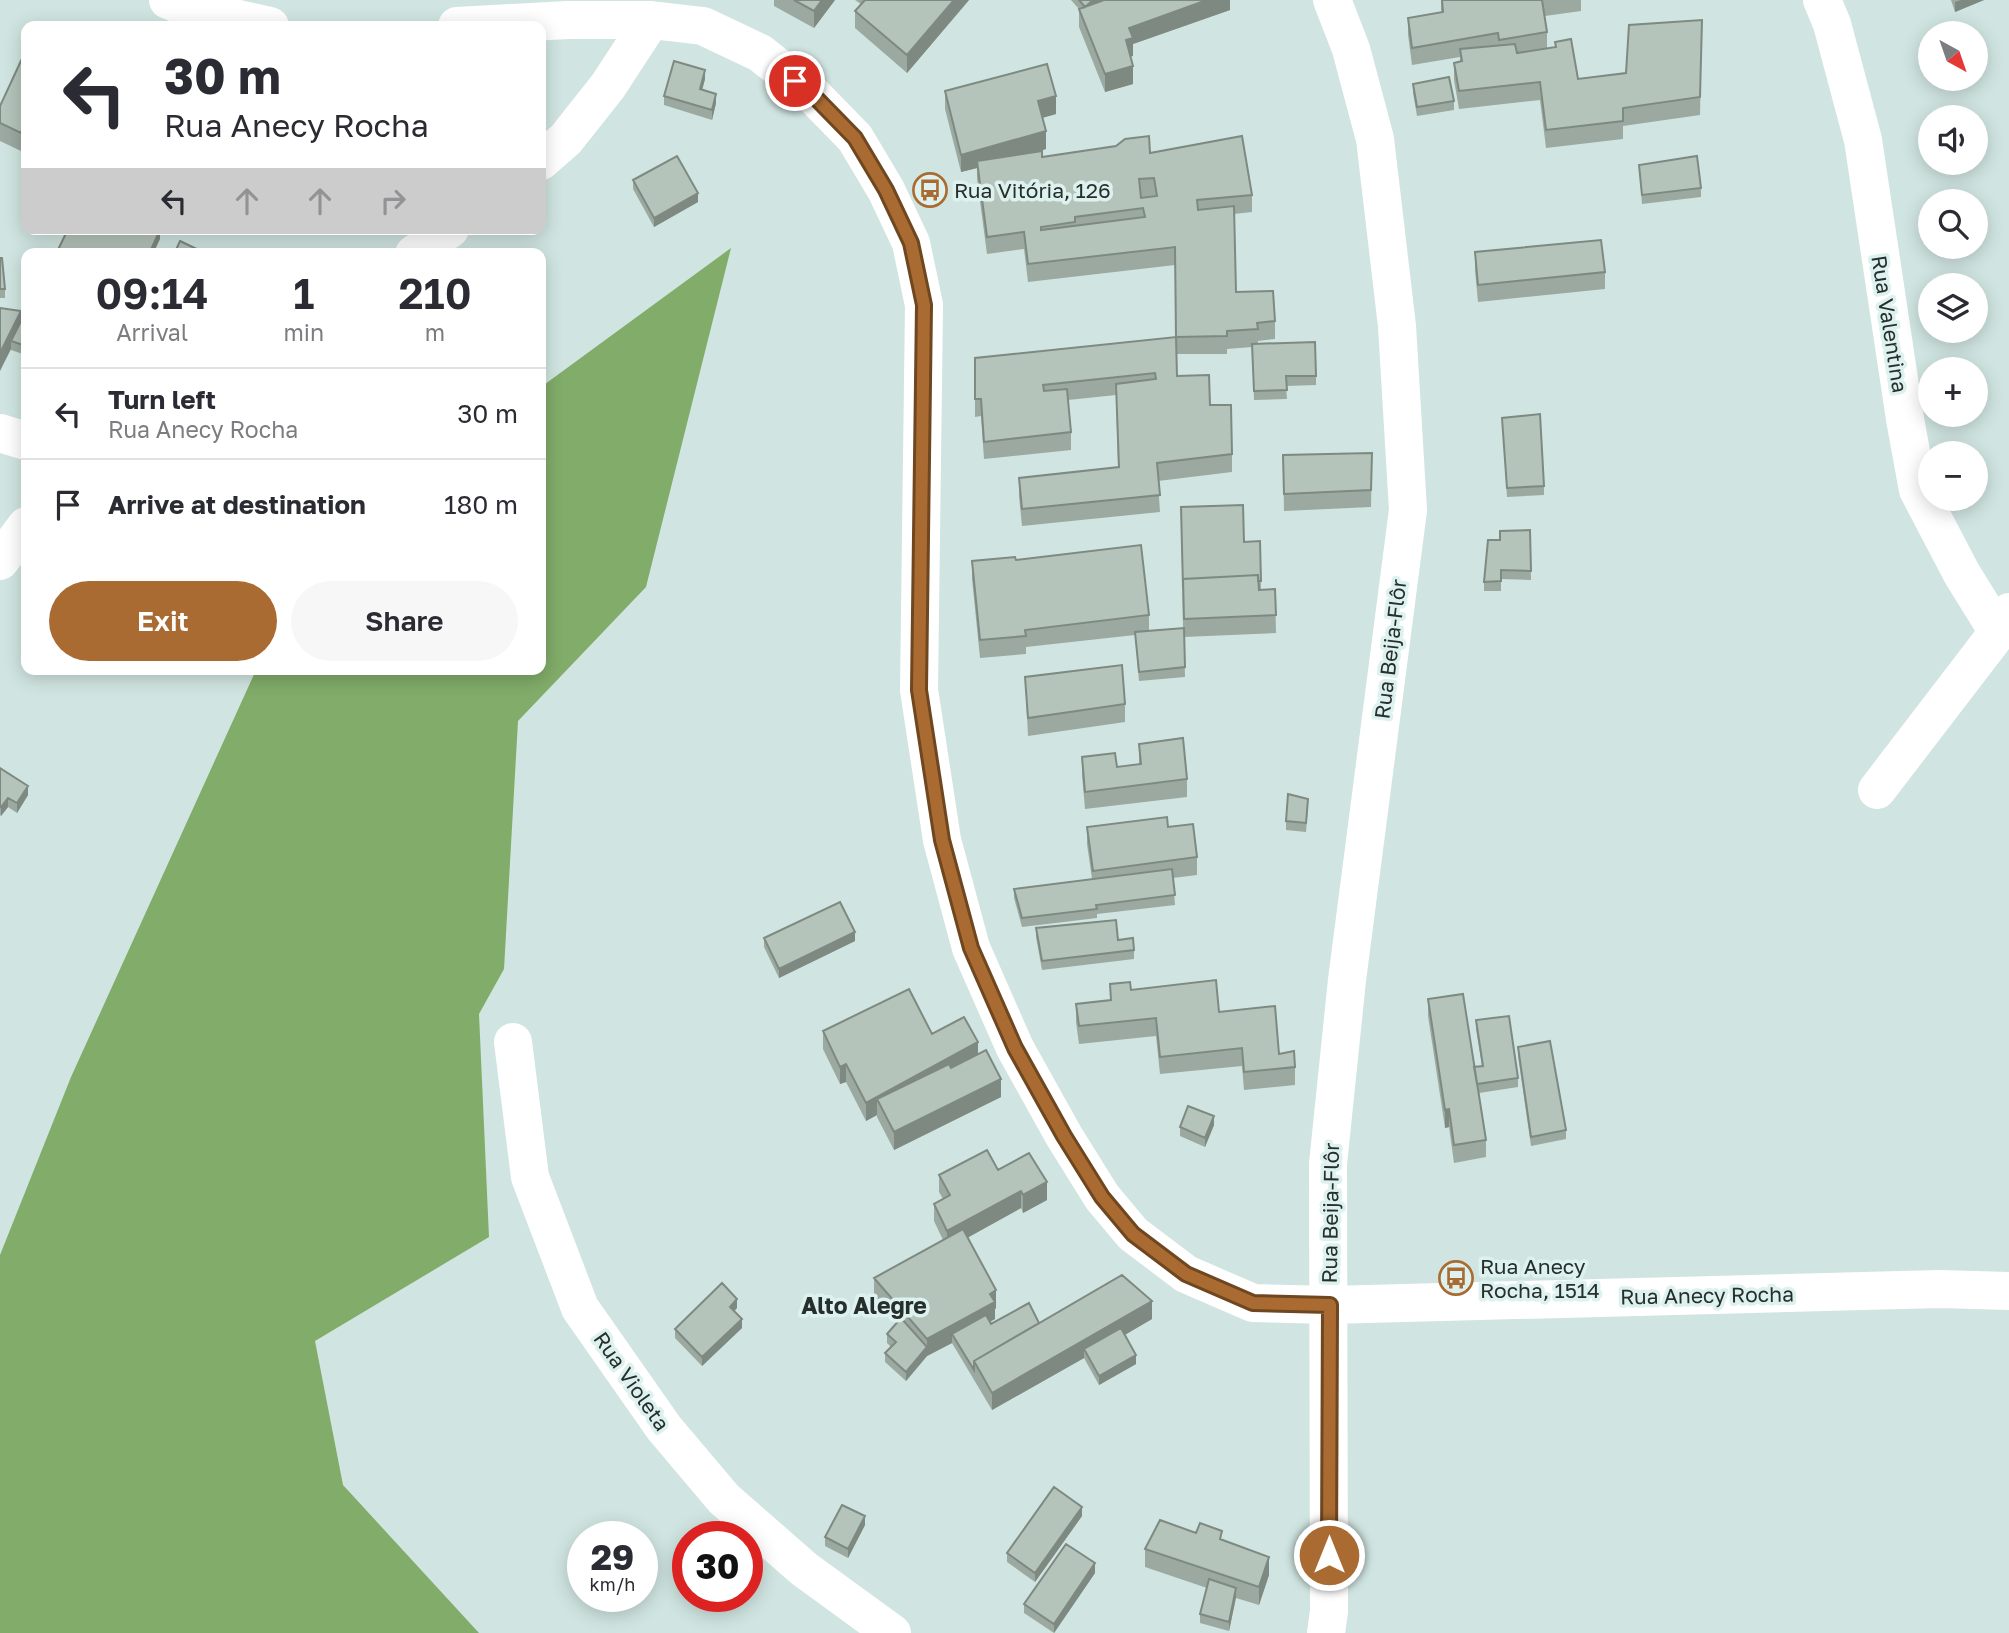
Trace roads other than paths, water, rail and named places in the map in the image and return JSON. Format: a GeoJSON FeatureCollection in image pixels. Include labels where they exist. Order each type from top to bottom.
{"type":"FeatureCollection","features":[{"type":"Feature","properties":{"kind":"street"},"geometry":{"type":"LineString","coordinates":[[168,0],[249,21]]}},
{"type":"Feature","properties":{"kind":"street","name":"Rua Beija-Flôr"},"geometry":{"type":"LineString","coordinates":[[1326,1633],[1329,1611],[1328,1164],[1347,980],[1408,510],[1397,326],[1375,139],[1351,49],[1332,0]]}},
{"type":"Feature","properties":{"kind":"street","name":"Rua Valentina"},"geometry":{"type":"LineString","coordinates":[[1822,0],[1832,24],[1863,140],[1918,489],[1962,574],[2004,622]]}},
{"type":"Feature","properties":{"kind":"street","name":"Rua Anecy Rocha"},"geometry":{"type":"LineString","coordinates":[[546,21],[651,20],[712,13],[813,95],[855,138],[886,190],[911,243],[924,305],[919,690],[942,840],[971,948],[1015,1048],[1096,1187],[1133,1234],[1186,1274],[1253,1303],[1330,1305],[1939,1289],[2009,1291]]}},
{"type":"Feature","properties":{"kind":"street"},"geometry":{"type":"LineString","coordinates":[[546,157],[566,139],[608,86],[651,20]]}},
{"type":"Feature","properties":{"kind":"street"},"geometry":{"type":"LineString","coordinates":[[423,248],[441,235]]}},
{"type":"Feature","properties":{"kind":"street"},"geometry":{"type":"LineString","coordinates":[[0,433],[21,439]]}},
{"type":"Feature","properties":{"kind":"street"},"geometry":{"type":"LineString","coordinates":[[0,561],[21,533]]}},
{"type":"Feature","properties":{"kind":"street"},"geometry":{"type":"LineString","coordinates":[[1877,790],[2004,622]]}},
{"type":"Feature","properties":{"kind":"street","name":"Rua Violeta"},"geometry":{"type":"LineString","coordinates":[[513,1042],[530,1177],[580,1307],[664,1428],[724,1499],[804,1569],[892,1633]]}},
{"type":"Feature","properties":{"kind":"place","name":"Rua Vitória, 126"},"geometry":{"type":"Point","coordinates":[930,190]}},
{"type":"Feature","properties":{"kind":"place","name":"Rua Anecy Rocha, 1514"},"geometry":{"type":"Point","coordinates":[1456,1278]}},
{"type":"Feature","properties":{"kind":"district","name":"Alto Alegre"},"geometry":{"type":"Point","coordinates":[864,1305]}}]}
